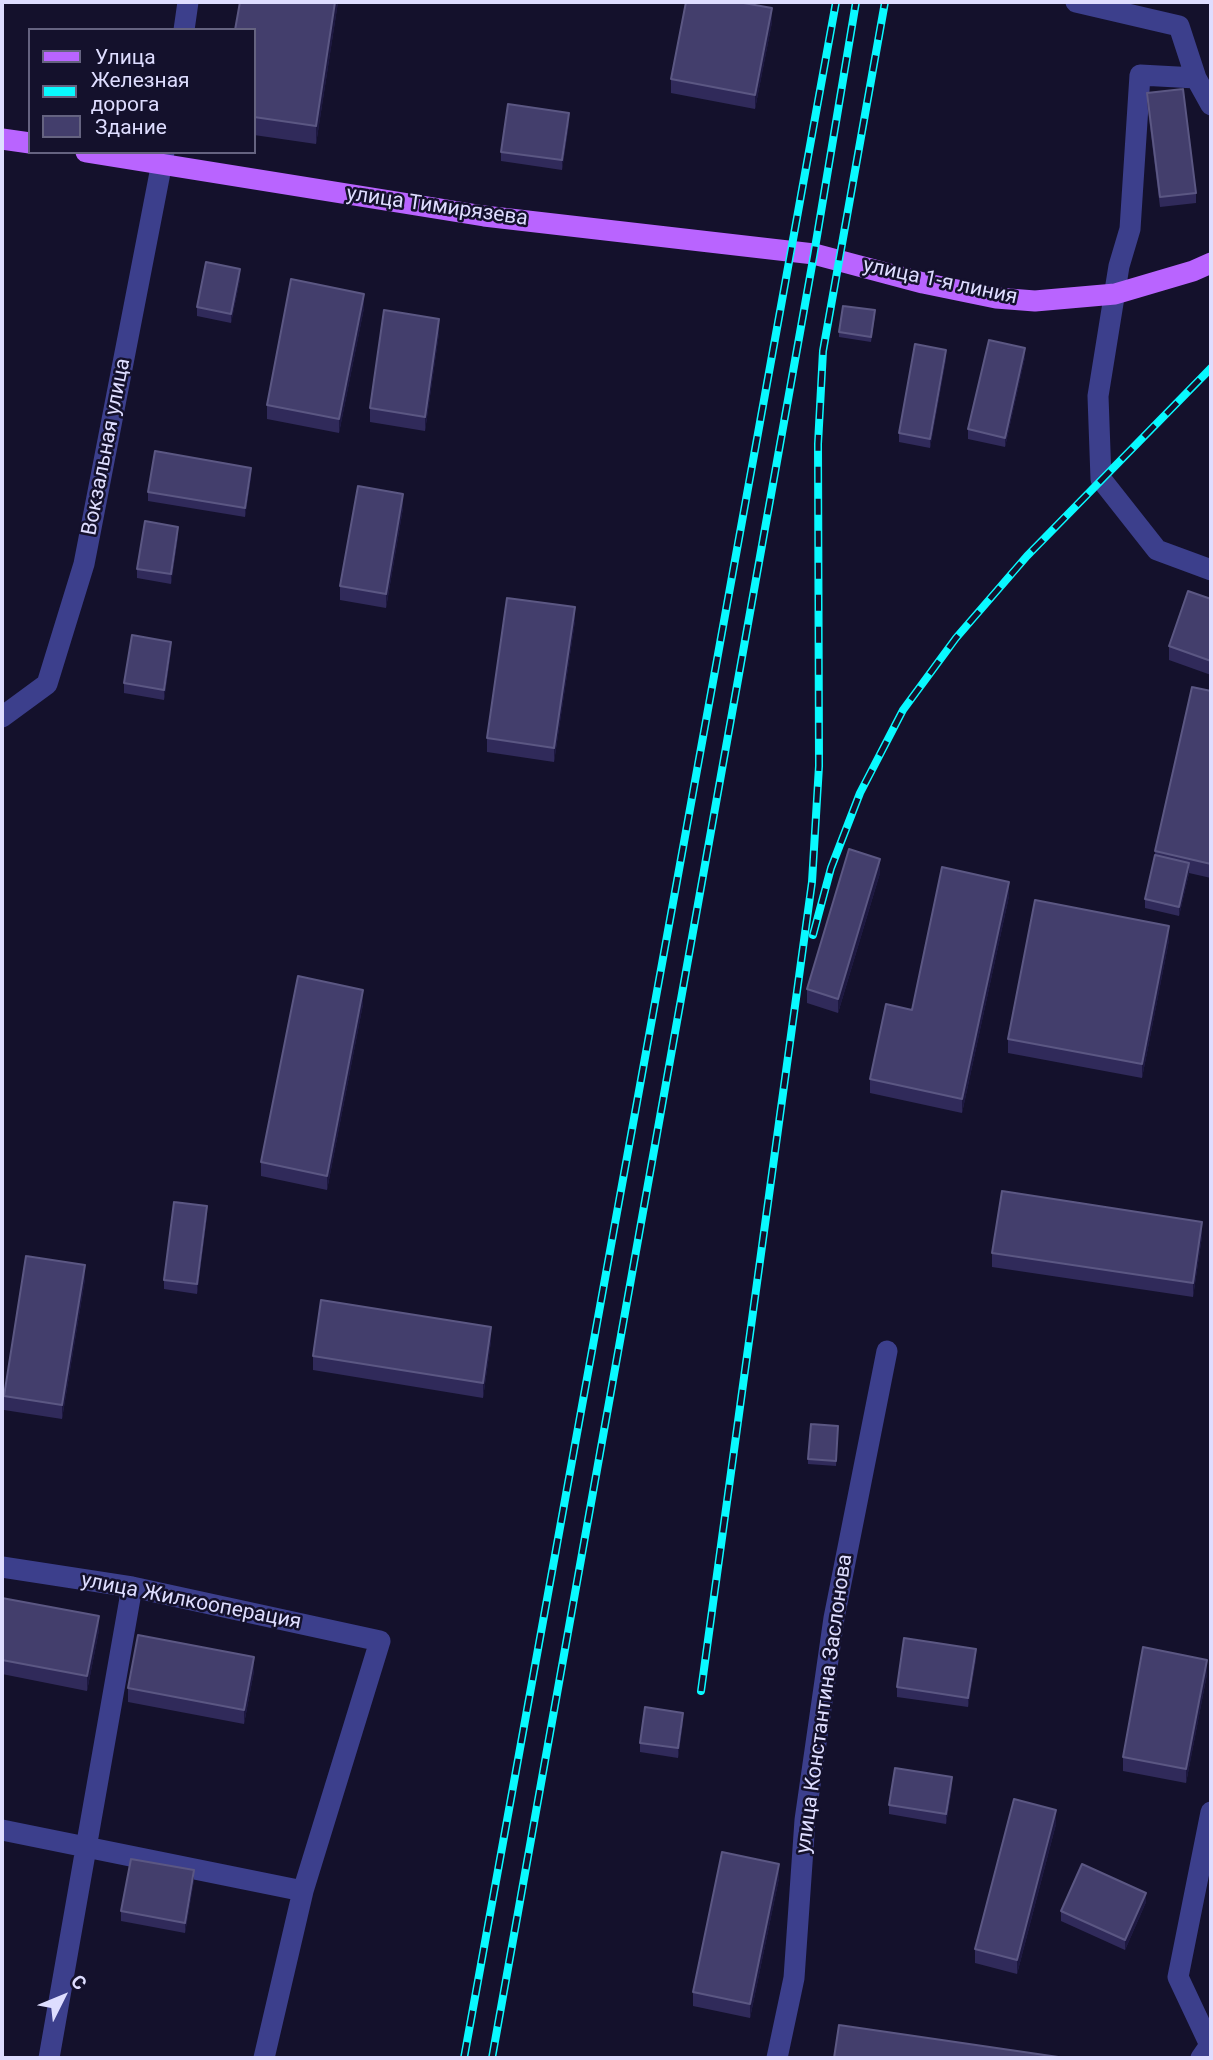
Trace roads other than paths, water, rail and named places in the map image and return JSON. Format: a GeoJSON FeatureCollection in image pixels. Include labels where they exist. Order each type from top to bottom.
{"type":"FeatureCollection","features":[{"type":"Feature","properties":{"kind":"main road"},"geometry":{"type":"LineString","coordinates":[[2,139],[28,143]]}},
{"type":"Feature","properties":{"kind":"main road","name":"улица Тимирязева"},"geometry":{"type":"LineString","coordinates":[[112,154],[163,158],[484,216],[790,250]]}},
{"type":"Feature","properties":{"kind":"main road","name":"улица 1-я линия"},"geometry":{"type":"LineString","coordinates":[[790,250],[923,283],[996,298],[1035,301],[1115,294],[1211,263]]}},
{"type":"Feature","properties":{"kind":"street"},"geometry":{"type":"LineString","coordinates":[[184,28],[188,2]]}},
{"type":"Feature","properties":{"kind":"street"},"geometry":{"type":"LineString","coordinates":[[1076,2],[1179,26],[1196,78],[1211,105]]}},
{"type":"Feature","properties":{"kind":"street"},"geometry":{"type":"LineString","coordinates":[[1196,78],[1140,75],[1130,229],[1119,266],[1098,396],[1101,480],[1157,550],[1211,570]]}},
{"type":"Feature","properties":{"kind":"street","name":"Вокзальная улица"},"geometry":{"type":"LineString","coordinates":[[2,717],[47,684],[84,564],[163,158]]}},
{"type":"Feature","properties":{"kind":"street","name":"улица Константина Заслонова"},"geometry":{"type":"LineString","coordinates":[[777,2058],[794,1978],[805,1820],[834,1618],[887,1351]]}},
{"type":"Feature","properties":{"kind":"street","name":"улица Жилкооперация"},"geometry":{"type":"LineString","coordinates":[[2,1567],[132,1587],[380,1641],[303,1891]]}},
{"type":"Feature","properties":{"kind":"street"},"geometry":{"type":"LineString","coordinates":[[49,2058],[132,1587]]}},
{"type":"Feature","properties":{"kind":"street"},"geometry":{"type":"LineString","coordinates":[[1208,2050],[1178,1977],[1211,1811]]}},
{"type":"Feature","properties":{"kind":"street"},"geometry":{"type":"LineString","coordinates":[[2,1830],[303,1891],[264,2058]]}},
{"type":"Feature","properties":{"kind":"railway"},"geometry":{"type":"LineString","coordinates":[[464,2058],[836,2]]}},
{"type":"Feature","properties":{"kind":"railway"},"geometry":{"type":"LineString","coordinates":[[492,2058],[814,254],[856,2]]}},
{"type":"Feature","properties":{"kind":"railway"},"geometry":{"type":"LineString","coordinates":[[701,1691],[812,882],[819,766],[818,444],[823,351],[885,2]]}},
{"type":"Feature","properties":{"kind":"railway"},"geometry":{"type":"LineString","coordinates":[[813,935],[831,868],[860,793],[903,710],[956,638],[1027,556],[1211,368]]}}]}
